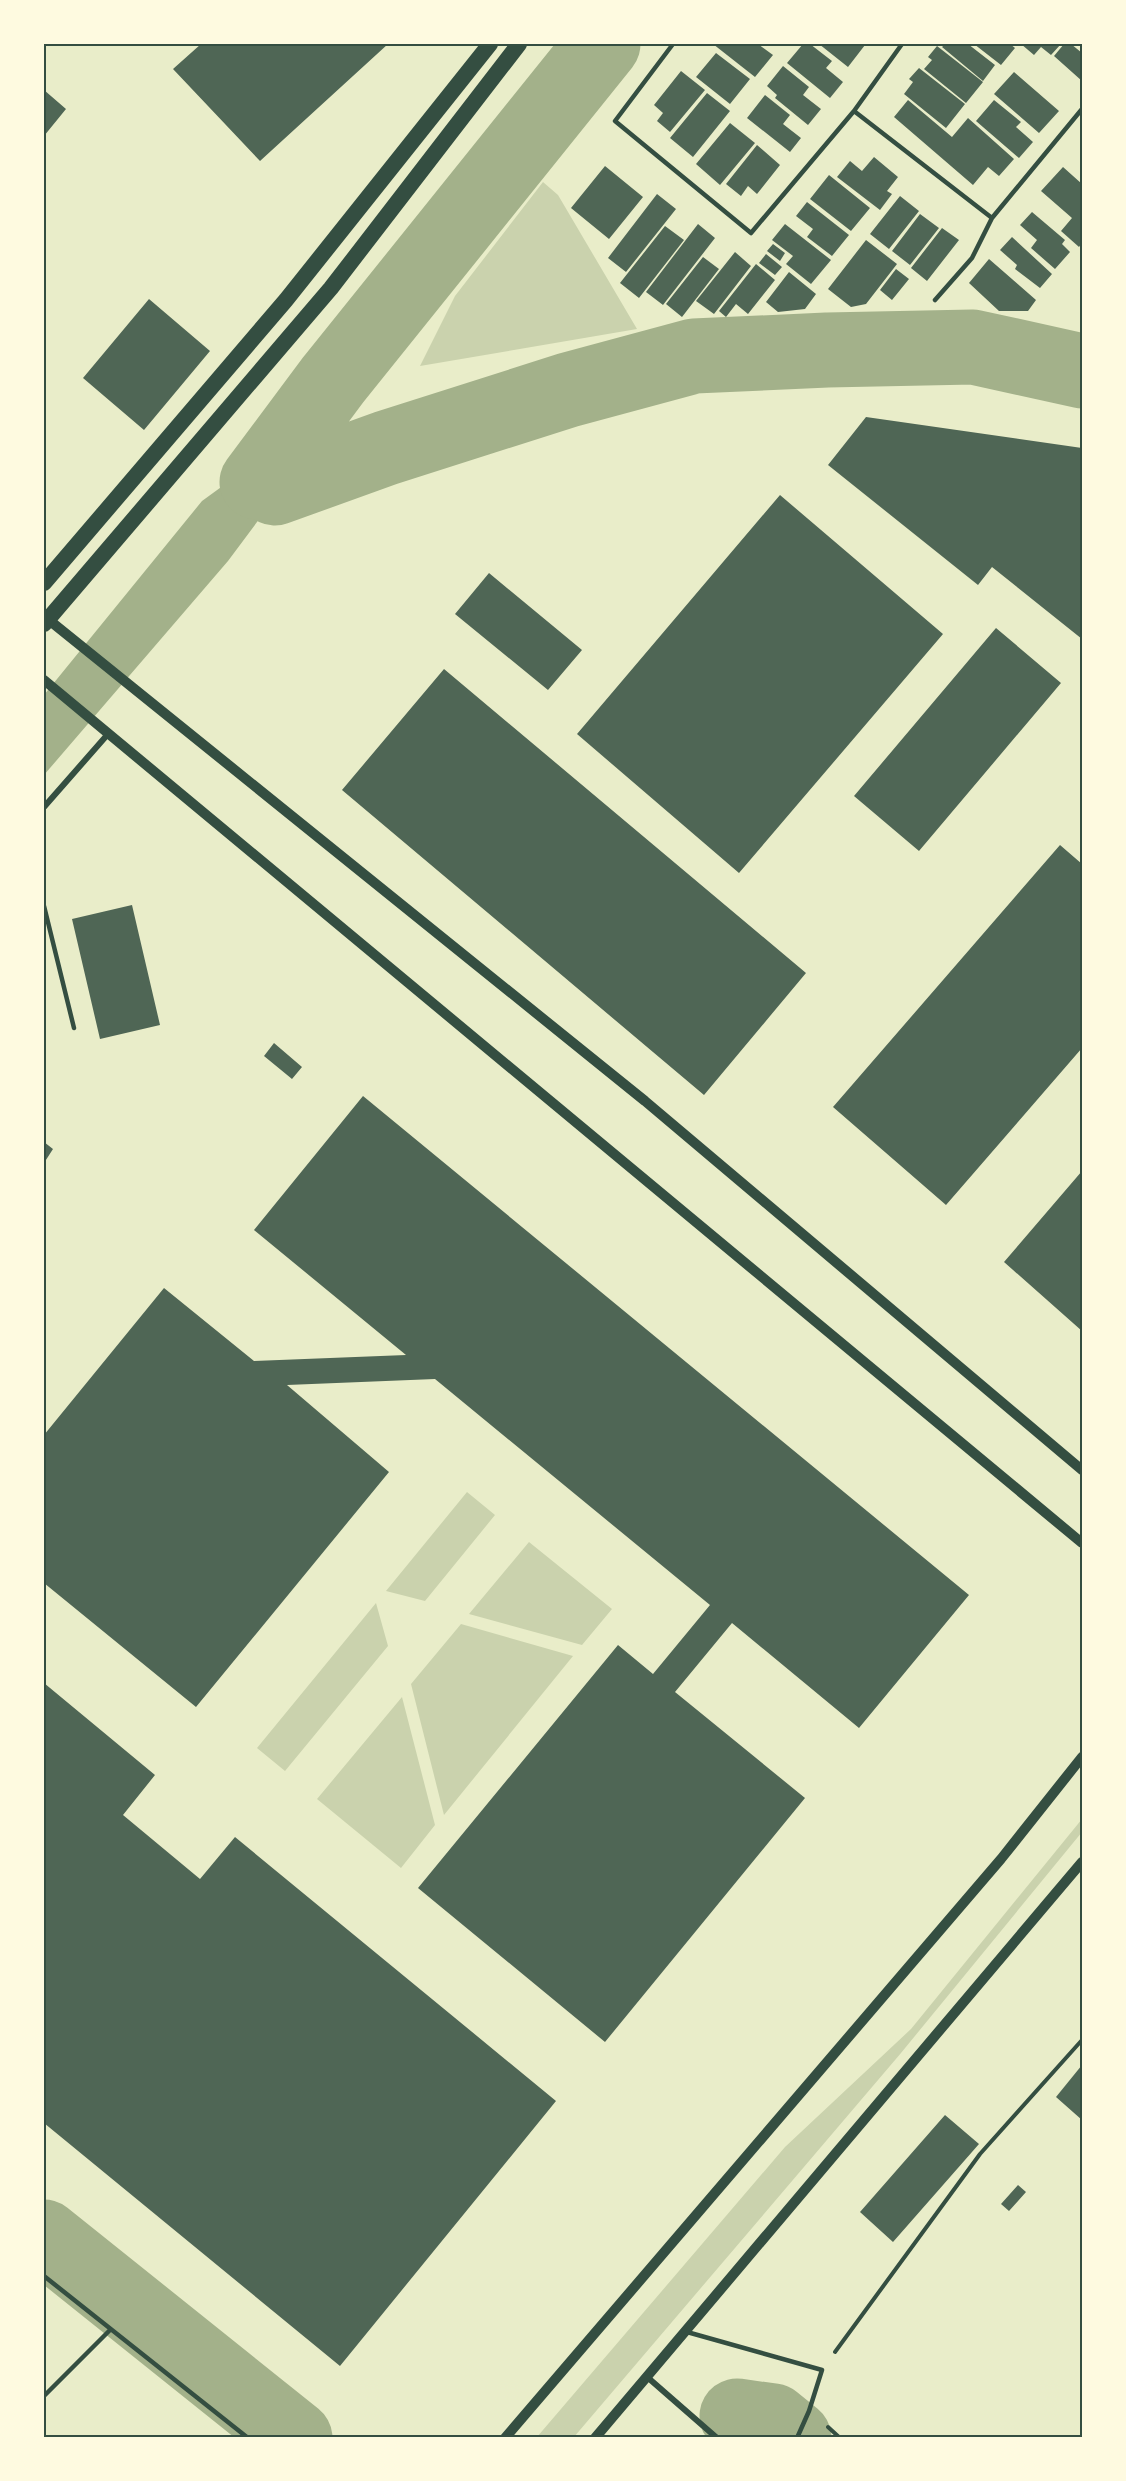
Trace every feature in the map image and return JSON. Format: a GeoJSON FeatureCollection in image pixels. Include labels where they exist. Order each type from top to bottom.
{"type":"FeatureCollection","features":[{"type":"Feature","properties":{"kind":"highway"},"geometry":{"type":"LineString","coordinates":[[44,583],[286,300],[490,44]]}},
{"type":"Feature","properties":{"kind":"highway"},"geometry":{"type":"LineString","coordinates":[[45,620],[331,288],[519,44]]}},
{"type":"Feature","properties":{"kind":"street"},"geometry":{"type":"LineString","coordinates":[[45,620],[139,693],[645,1101],[1083,1470]]}},
{"type":"Feature","properties":{"kind":"street"},"geometry":{"type":"LineString","coordinates":[[44,680],[1083,1543]]}},
{"type":"Feature","properties":{"kind":"street"},"geometry":{"type":"LineString","coordinates":[[44,807],[105,731]]}},
{"type":"Feature","properties":{"kind":"street"},"geometry":{"type":"LineString","coordinates":[[506,2438],[1001,1859],[1083,1757]]}},
{"type":"Feature","properties":{"kind":"street"},"geometry":{"type":"LineString","coordinates":[[595,2438],[1083,1862]]}},
{"type":"Feature","properties":{"kind":"street"},"geometry":{"type":"LineString","coordinates":[[646,2376],[717,2438]]}},
{"type":"Feature","properties":{"kind":"lane"},"geometry":{"type":"LineString","coordinates":[[674,44],[615,121],[751,233],[854,111],[902,44]]}},
{"type":"Feature","properties":{"kind":"lane"},"geometry":{"type":"LineString","coordinates":[[935,300],[972,258],[992,218],[1083,109]]}},
{"type":"Feature","properties":{"kind":"lane"},"geometry":{"type":"LineString","coordinates":[[854,111],[992,218]]}},
{"type":"Feature","properties":{"kind":"lane"},"geometry":{"type":"LineString","coordinates":[[44,906],[74,1028]]}},
{"type":"Feature","properties":{"kind":"lane"},"geometry":{"type":"LineString","coordinates":[[44,2276],[248,2438]]}},
{"type":"Feature","properties":{"kind":"lane"},"geometry":{"type":"LineString","coordinates":[[44,2396],[110,2330]]}},
{"type":"Feature","properties":{"kind":"lane"},"geometry":{"type":"LineString","coordinates":[[685,2331],[822,2370],[809,2411],[797,2438]]}},
{"type":"Feature","properties":{"kind":"path"},"geometry":{"type":"LineString","coordinates":[[822,2370],[980,2154],[1083,2040]]}},
{"type":"Feature","properties":{"kind":"shaded area"},"geometry":{"type":"Polygon","coordinates":[[[543,182],[558,195],[637,329],[420,366],[455,296],[543,182]]]}},
{"type":"Feature","properties":{"kind":"shaded area"},"geometry":{"type":"Polygon","coordinates":[[[310,391],[336,411],[340,425],[349,434],[362,432],[380,470],[357,480],[362,490],[360,492],[308,515],[300,499],[260,518],[228,561],[44,775],[44,695],[202,501],[246,469],[240,459],[294,394],[299,399],[310,391]]]}},
{"type":"Feature","properties":{"kind":"shaded area"},"geometry":{"type":"Polygon","coordinates":[[[467,1492],[495,1515],[425,1601],[386,1591],[467,1492]]]}},
{"type":"Feature","properties":{"kind":"shaded area"},"geometry":{"type":"Polygon","coordinates":[[[529,1542],[612,1609],[582,1645],[469,1614],[529,1542]]]}},
{"type":"Feature","properties":{"kind":"shaded area"},"geometry":{"type":"Polygon","coordinates":[[[376,1603],[388,1646],[285,1771],[257,1748],[376,1603]]]}},
{"type":"Feature","properties":{"kind":"shaded area"},"geometry":{"type":"Polygon","coordinates":[[[461,1624],[573,1656],[444,1815],[411,1684],[461,1624]]]}},
{"type":"Feature","properties":{"kind":"shaded area"},"geometry":{"type":"Polygon","coordinates":[[[402,1697],[435,1825],[401,1868],[317,1799],[402,1697]]]}},
{"type":"Feature","properties":{"kind":"shaded area"},"geometry":{"type":"Polygon","coordinates":[[[1082,1819],[1082,1832],[901,2053],[574,2437],[537,2437],[785,2147],[911,2029],[1082,1819]]]}},
{"type":"Feature","properties":{"kind":"building"},"geometry":{"type":"Polygon","coordinates":[[[201,44],[388,44],[260,161],[173,69],[201,44]]]}},
{"type":"Feature","properties":{"kind":"building"},"geometry":{"type":"Polygon","coordinates":[[[713,44],[758,44],[773,55],[755,77],[713,44]]]}},
{"type":"Feature","properties":{"kind":"building"},"geometry":{"type":"Polygon","coordinates":[[[803,44],[810,44],[832,61],[826,68],[843,82],[830,98],[787,63],[803,44]]]}},
{"type":"Feature","properties":{"kind":"building"},"geometry":{"type":"Polygon","coordinates":[[[819,44],[863,44],[865,45],[848,67],[819,44]]]}},
{"type":"Feature","properties":{"kind":"building"},"geometry":{"type":"Polygon","coordinates":[[[945,44],[968,44],[995,65],[983,81],[942,47],[945,44]]]}},
{"type":"Feature","properties":{"kind":"building"},"geometry":{"type":"Polygon","coordinates":[[[974,44],[1010,44],[1015,48],[1001,65],[974,44]]]}},
{"type":"Feature","properties":{"kind":"building"},"geometry":{"type":"Polygon","coordinates":[[[1021,44],[1061,44],[1051,55],[1041,47],[1034,55],[1021,44]]]}},
{"type":"Feature","properties":{"kind":"building"},"geometry":{"type":"Polygon","coordinates":[[[1064,44],[1071,44],[1082,53],[1082,81],[1054,56],[1064,44]]]}},
{"type":"Feature","properties":{"kind":"building"},"geometry":{"type":"Polygon","coordinates":[[[937,46],[983,82],[966,103],[924,69],[932,60],[928,57],[937,46]]]}},
{"type":"Feature","properties":{"kind":"building"},"geometry":{"type":"Polygon","coordinates":[[[716,53],[750,79],[730,104],[696,77],[716,53]]]}},
{"type":"Feature","properties":{"kind":"building"},"geometry":{"type":"Polygon","coordinates":[[[783,66],[809,87],[803,95],[821,109],[808,125],[775,98],[777,95],[767,86],[783,66]]]}},
{"type":"Feature","properties":{"kind":"building"},"geometry":{"type":"Polygon","coordinates":[[[919,68],[965,104],[946,128],[904,94],[913,82],[909,79],[919,68]]]}},
{"type":"Feature","properties":{"kind":"building"},"geometry":{"type":"Polygon","coordinates":[[[681,71],[705,90],[670,132],[657,121],[663,113],[654,105],[681,71]]]}},
{"type":"Feature","properties":{"kind":"building"},"geometry":{"type":"Polygon","coordinates":[[[1014,72],[1059,111],[1039,133],[994,94],[1014,72]]]}},
{"type":"Feature","properties":{"kind":"building"},"geometry":{"type":"Polygon","coordinates":[[[44,90],[66,109],[44,136],[44,90]]]}},
{"type":"Feature","properties":{"kind":"building"},"geometry":{"type":"Polygon","coordinates":[[[707,93],[730,111],[693,157],[670,138],[707,93]]]}},
{"type":"Feature","properties":{"kind":"building"},"geometry":{"type":"Polygon","coordinates":[[[765,95],[790,115],[783,124],[801,138],[790,152],[747,118],[765,95]]]}},
{"type":"Feature","properties":{"kind":"building"},"geometry":{"type":"Polygon","coordinates":[[[908,100],[952,137],[968,118],[1014,159],[999,176],[988,167],[973,185],[894,117],[908,100]]]}},
{"type":"Feature","properties":{"kind":"building"},"geometry":{"type":"Polygon","coordinates":[[[994,100],[1021,122],[1016,127],[1033,142],[1019,158],[976,121],[994,100]]]}},
{"type":"Feature","properties":{"kind":"building"},"geometry":{"type":"Polygon","coordinates":[[[730,123],[755,143],[720,185],[696,164],[730,123]]]}},
{"type":"Feature","properties":{"kind":"building"},"geometry":{"type":"Polygon","coordinates":[[[757,145],[780,165],[757,194],[748,186],[741,196],[726,184],[757,145]]]}},
{"type":"Feature","properties":{"kind":"building"},"geometry":{"type":"Polygon","coordinates":[[[874,157],[898,177],[887,191],[892,194],[880,210],[837,177],[850,161],[862,171],[874,157]]]}},
{"type":"Feature","properties":{"kind":"building"},"geometry":{"type":"Polygon","coordinates":[[[605,166],[643,197],[609,239],[571,208],[605,166]]]}},
{"type":"Feature","properties":{"kind":"building"},"geometry":{"type":"Polygon","coordinates":[[[1063,167],[1082,184],[1082,243],[1079,247],[1061,231],[1072,218],[1041,191],[1063,167]]]}},
{"type":"Feature","properties":{"kind":"building"},"geometry":{"type":"Polygon","coordinates":[[[829,175],[870,208],[851,231],[810,199],[829,175]]]}},
{"type":"Feature","properties":{"kind":"building"},"geometry":{"type":"Polygon","coordinates":[[[657,194],[676,209],[626,272],[608,258],[657,194]]]}},
{"type":"Feature","properties":{"kind":"building"},"geometry":{"type":"Polygon","coordinates":[[[900,196],[919,211],[889,249],[870,234],[900,196]]]}},
{"type":"Feature","properties":{"kind":"building"},"geometry":{"type":"Polygon","coordinates":[[[807,202],[849,235],[832,256],[807,237],[813,229],[796,216],[807,202]]]}},
{"type":"Feature","properties":{"kind":"building"},"geometry":{"type":"Polygon","coordinates":[[[1032,212],[1065,240],[1062,244],[1070,252],[1055,269],[1031,248],[1037,240],[1020,225],[1032,212]]]}},
{"type":"Feature","properties":{"kind":"building"},"geometry":{"type":"Polygon","coordinates":[[[920,214],[939,228],[910,265],[892,251],[920,214]]]}},
{"type":"Feature","properties":{"kind":"building"},"geometry":{"type":"Polygon","coordinates":[[[698,224],[715,238],[663,305],[646,292],[698,224]]]}},
{"type":"Feature","properties":{"kind":"building"},"geometry":{"type":"Polygon","coordinates":[[[785,224],[831,260],[811,284],[786,264],[793,256],[772,240],[785,224]]]}},
{"type":"Feature","properties":{"kind":"building"},"geometry":{"type":"Polygon","coordinates":[[[665,226],[684,240],[639,298],[620,283],[665,226]]]}},
{"type":"Feature","properties":{"kind":"building"},"geometry":{"type":"Polygon","coordinates":[[[942,228],[959,240],[927,281],[911,268],[942,228]]]}},
{"type":"Feature","properties":{"kind":"building"},"geometry":{"type":"Polygon","coordinates":[[[1012,237],[1052,274],[1040,288],[1015,269],[1017,265],[1000,250],[1012,237]]]}},
{"type":"Feature","properties":{"kind":"building"},"geometry":{"type":"Polygon","coordinates":[[[866,240],[897,264],[866,304],[851,307],[828,289],[866,240]]]}},
{"type":"Feature","properties":{"kind":"building"},"geometry":{"type":"Polygon","coordinates":[[[773,244],[785,253],[780,261],[767,251],[773,244]]]}},
{"type":"Feature","properties":{"kind":"building"},"geometry":{"type":"Polygon","coordinates":[[[735,252],[751,266],[714,314],[696,301],[735,252]]]}},
{"type":"Feature","properties":{"kind":"building"},"geometry":{"type":"Polygon","coordinates":[[[766,254],[782,267],[775,275],[759,263],[766,254]]]}},
{"type":"Feature","properties":{"kind":"building"},"geometry":{"type":"Polygon","coordinates":[[[703,257],[719,269],[682,317],[666,304],[703,257]]]}},
{"type":"Feature","properties":{"kind":"building"},"geometry":{"type":"Polygon","coordinates":[[[989,259],[1036,300],[1028,311],[999,311],[969,283],[989,259]]]}},
{"type":"Feature","properties":{"kind":"building"},"geometry":{"type":"Polygon","coordinates":[[[756,264],[775,280],[748,314],[736,304],[726,317],[719,311],[756,264]]]}},
{"type":"Feature","properties":{"kind":"building"},"geometry":{"type":"Polygon","coordinates":[[[896,269],[909,279],[892,300],[880,290],[896,269]]]}},
{"type":"Feature","properties":{"kind":"building"},"geometry":{"type":"Polygon","coordinates":[[[789,272],[816,294],[805,309],[778,312],[766,302],[789,272]]]}},
{"type":"Feature","properties":{"kind":"building"},"geometry":{"type":"Polygon","coordinates":[[[149,299],[210,351],[144,430],[83,378],[149,299]]]}},
{"type":"Feature","properties":{"kind":"building"},"geometry":{"type":"Polygon","coordinates":[[[866,417],[1082,448],[1082,639],[992,567],[978,585],[828,465],[866,417]]]}},
{"type":"Feature","properties":{"kind":"building"},"geometry":{"type":"Polygon","coordinates":[[[780,495],[943,634],[739,873],[577,734],[780,495]]]}},
{"type":"Feature","properties":{"kind":"building"},"geometry":{"type":"Polygon","coordinates":[[[489,573],[582,650],[548,690],[455,614],[489,573]]]}},
{"type":"Feature","properties":{"kind":"building"},"geometry":{"type":"Polygon","coordinates":[[[996,628],[1061,683],[919,851],[854,796],[996,628]]]}},
{"type":"Feature","properties":{"kind":"building"},"geometry":{"type":"Polygon","coordinates":[[[444,669],[806,973],[704,1095],[342,790],[444,669]]]}},
{"type":"Feature","properties":{"kind":"building"},"geometry":{"type":"Polygon","coordinates":[[[1060,845],[1082,864],[1082,1048],[946,1205],[833,1107],[1060,845]]]}},
{"type":"Feature","properties":{"kind":"building"},"geometry":{"type":"Polygon","coordinates":[[[132,905],[160,1025],[100,1039],[72,919],[132,905]]]}},
{"type":"Feature","properties":{"kind":"building"},"geometry":{"type":"Polygon","coordinates":[[[274,1043],[302,1067],[292,1079],[264,1056],[274,1043]]]}},
{"type":"Feature","properties":{"kind":"building"},"geometry":{"type":"Polygon","coordinates":[[[363,1096],[969,1595],[859,1728],[732,1623],[675,1692],[805,1798],[605,2042],[418,1888],[618,1645],[653,1674],[710,1605],[435,1379],[287,1385],[389,1472],[196,1707],[44,1583],[44,1435],[164,1288],[254,1361],[406,1355],[254,1230],[363,1096]]]}},
{"type":"Feature","properties":{"kind":"building"},"geometry":{"type":"Polygon","coordinates":[[[44,1142],[53,1149],[44,1163],[44,1142]]]}},
{"type":"Feature","properties":{"kind":"building"},"geometry":{"type":"Polygon","coordinates":[[[1082,1171],[1082,1331],[1004,1262],[1082,1171]]]}},
{"type":"Feature","properties":{"kind":"building"},"geometry":{"type":"Polygon","coordinates":[[[44,1683],[155,1775],[123,1815],[200,1879],[235,1837],[556,2101],[340,2366],[44,2123],[44,1683]]]}},
{"type":"Feature","properties":{"kind":"building"},"geometry":{"type":"Polygon","coordinates":[[[1082,2065],[1082,2120],[1056,2097],[1082,2065]]]}},
{"type":"Feature","properties":{"kind":"building"},"geometry":{"type":"Polygon","coordinates":[[[945,2115],[979,2144],[893,2242],[860,2212],[945,2115]]]}},
{"type":"Feature","properties":{"kind":"building"},"geometry":{"type":"Polygon","coordinates":[[[1018,2185],[1026,2192],[1009,2211],[1001,2204],[1018,2185]]]}},
{"type":"Feature","properties":{"kind":"waterway"},"geometry":{"type":"LineString","coordinates":[[257,482],[333,380],[603,44]]}},
{"type":"Feature","properties":{"kind":"waterway"},"geometry":{"type":"LineString","coordinates":[[275,488],[386,448],[568,390],[694,356],[973,347],[1082,371]]}},
{"type":"Feature","properties":{"kind":"waterway"},"geometry":{"type":"LineString","coordinates":[[44,2237],[295,2438]]}},
{"type":"Feature","properties":{"kind":"waterway"},"geometry":{"type":"LineString","coordinates":[[737,2416],[773,2421],[794,2438]]}}]}
